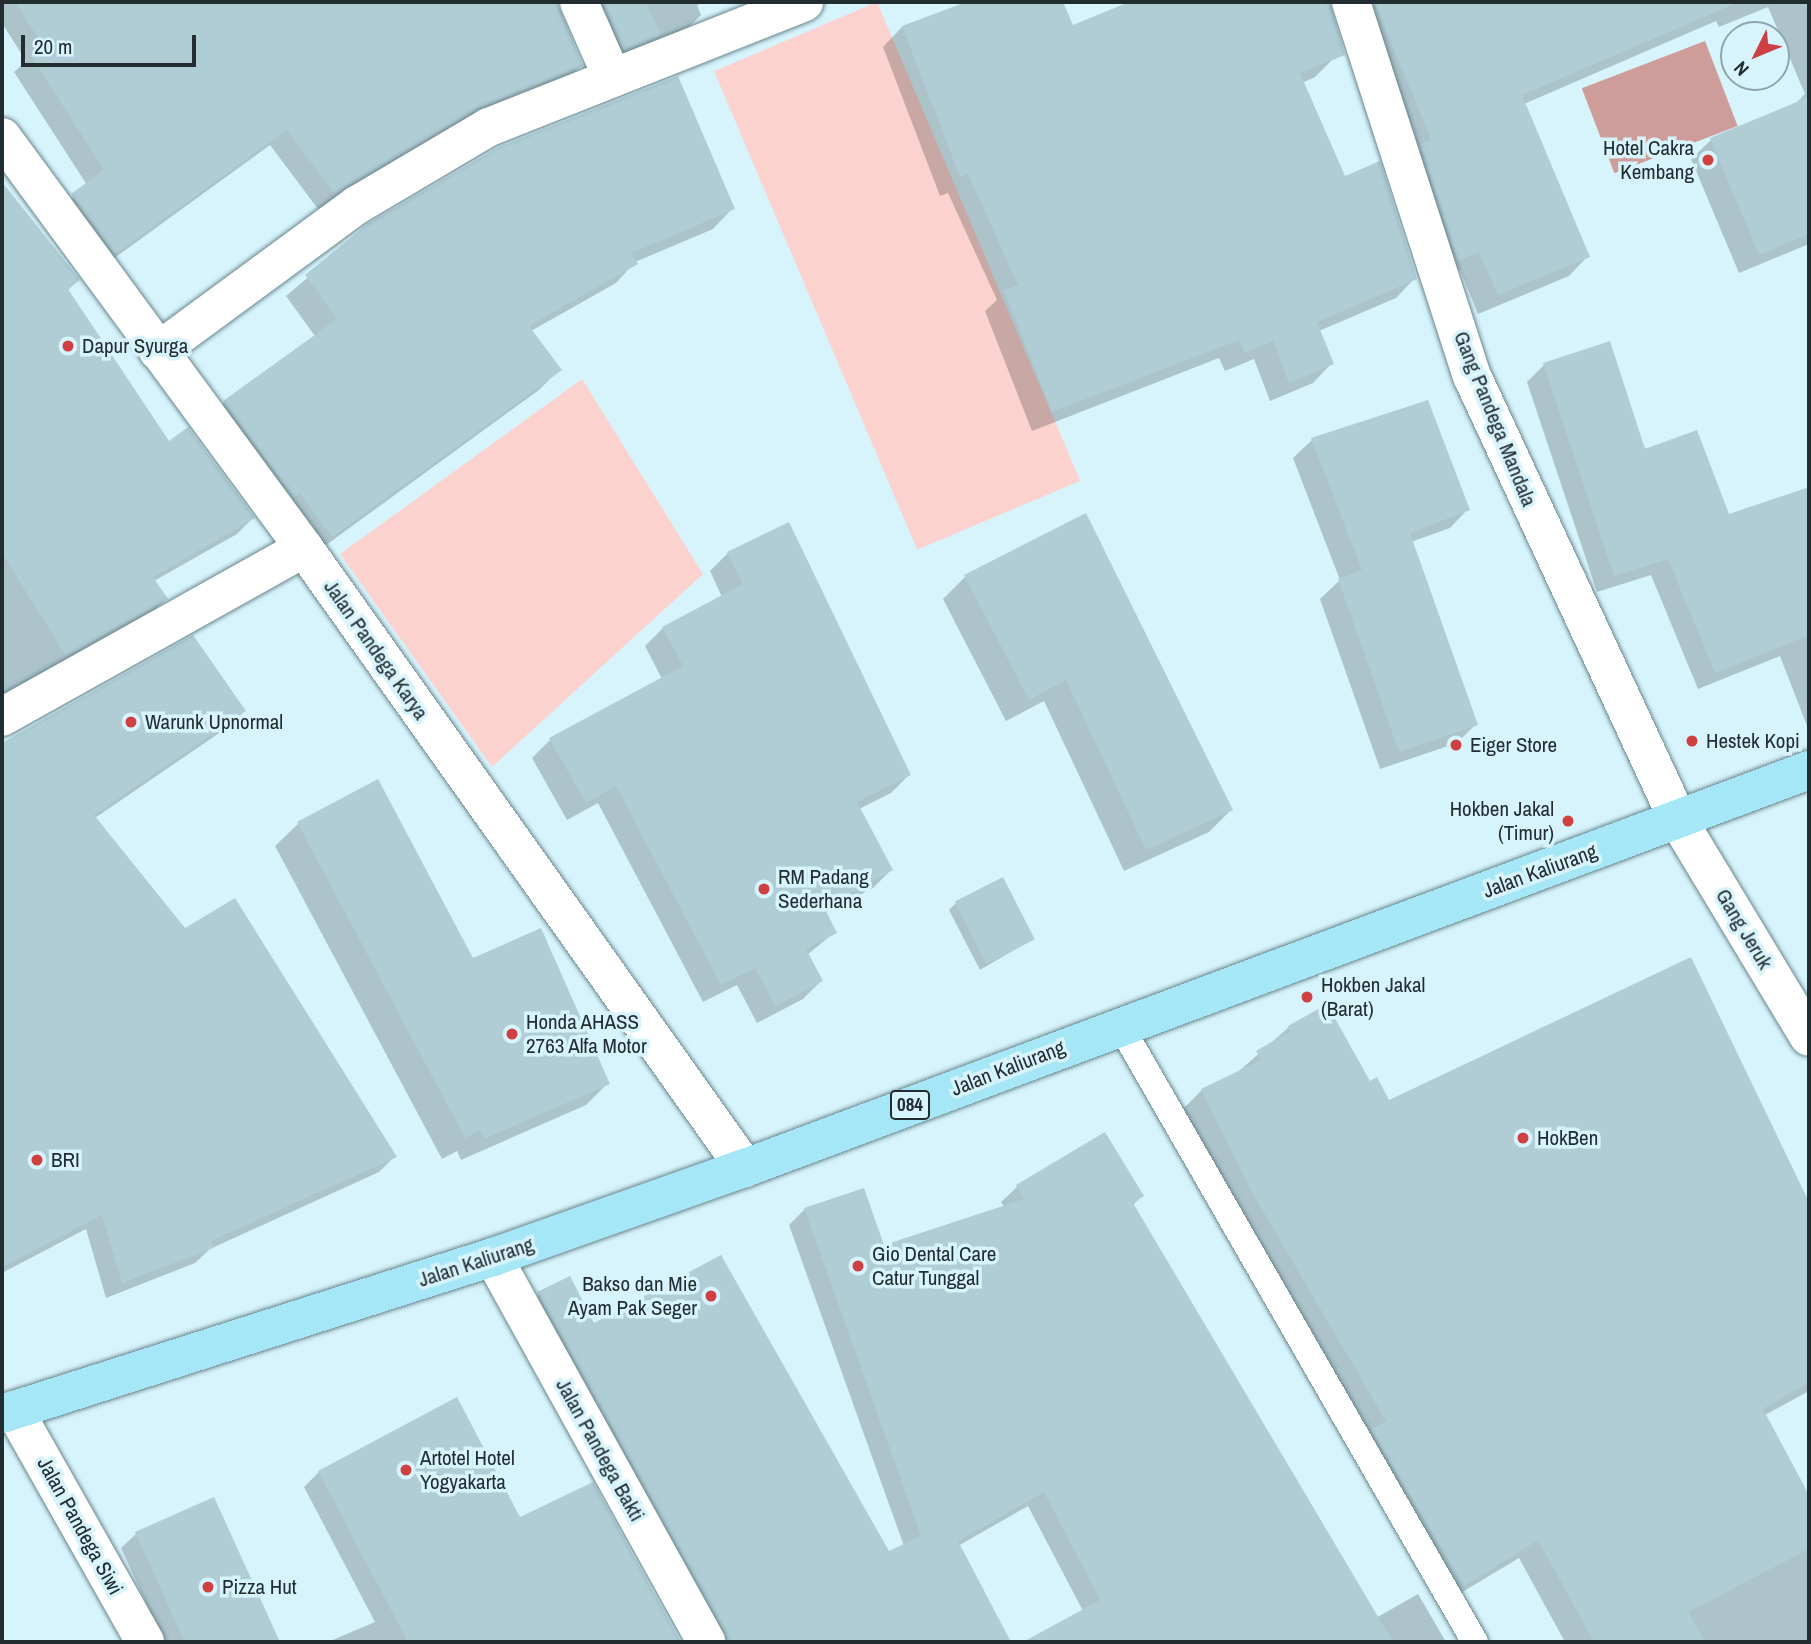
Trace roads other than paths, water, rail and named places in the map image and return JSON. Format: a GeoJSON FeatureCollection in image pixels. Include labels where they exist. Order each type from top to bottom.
{"type":"FeatureCollection","features":[{"type":"Feature","properties":{"kind":"main road","name":"Jalan Kaliurang"},"geometry":{"type":"LineString","coordinates":[[8,1412],[493,1257],[745,1168],[1120,1025],[1809,770]]}},
{"type":"Feature","properties":{"kind":"street"},"geometry":{"type":"LineString","coordinates":[[579,2],[612,77]]}},
{"type":"Feature","properties":{"kind":"street"},"geometry":{"type":"LineString","coordinates":[[158,351],[357,205],[489,127],[804,2]]}},
{"type":"Feature","properties":{"kind":"street","name":"Gang Pandega Mandala"},"geometry":{"type":"LineString","coordinates":[[1351,2],[1472,376],[1678,820]]}},
{"type":"Feature","properties":{"kind":"street","name":"Jalan Pandega Karya"},"geometry":{"type":"LineString","coordinates":[[2,137],[304,548],[745,1168]]}},
{"type":"Feature","properties":{"kind":"street"},"geometry":{"type":"LineString","coordinates":[[2,716],[304,548]]}},
{"type":"Feature","properties":{"kind":"street","name":"Gang Jeruk"},"geometry":{"type":"LineString","coordinates":[[1678,820],[1809,1037]]}},
{"type":"Feature","properties":{"kind":"street","name":"Jalan Pandega Bakti"},"geometry":{"type":"LineString","coordinates":[[493,1257],[706,1642]]}},
{"type":"Feature","properties":{"kind":"street","name":"Jalan Pandega Siwi"},"geometry":{"type":"LineString","coordinates":[[8,1412],[145,1642]]}},
{"type":"Feature","properties":{"kind":"lane"},"geometry":{"type":"LineString","coordinates":[[1120,1025],[1475,1642]]}},
{"type":"Feature","properties":{"kind":"place","name":"Hotel Cakra Kembang"},"geometry":{"type":"Point","coordinates":[1708,160]}},
{"type":"Feature","properties":{"kind":"place","name":"Dapur Syurga"},"geometry":{"type":"Point","coordinates":[68,346]}},
{"type":"Feature","properties":{"kind":"place","name":"Warunk Upnormal"},"geometry":{"type":"Point","coordinates":[131,722]}},
{"type":"Feature","properties":{"kind":"place","name":"Hestek Kopi"},"geometry":{"type":"Point","coordinates":[1692,741]}},
{"type":"Feature","properties":{"kind":"place","name":"Eiger Store"},"geometry":{"type":"Point","coordinates":[1456,745]}},
{"type":"Feature","properties":{"kind":"place","name":"Hokben Jakal (Timur)"},"geometry":{"type":"Point","coordinates":[1568,821]}},
{"type":"Feature","properties":{"kind":"place","name":"RM Padang Sederhana"},"geometry":{"type":"Point","coordinates":[764,889]}},
{"type":"Feature","properties":{"kind":"place","name":"Hokben Jakal (Barat)"},"geometry":{"type":"Point","coordinates":[1307,997]}},
{"type":"Feature","properties":{"kind":"place","name":"Honda AHASS 2763 Alfa Motor"},"geometry":{"type":"Point","coordinates":[512,1034]}},
{"type":"Feature","properties":{"kind":"place","name":"HokBen"},"geometry":{"type":"Point","coordinates":[1523,1138]}},
{"type":"Feature","properties":{"kind":"place","name":"BRI"},"geometry":{"type":"Point","coordinates":[37,1160]}},
{"type":"Feature","properties":{"kind":"place","name":"Gio Dental Care Catur Tunggal"},"geometry":{"type":"Point","coordinates":[858,1266]}},
{"type":"Feature","properties":{"kind":"place","name":"Bakso dan Mie Ayam Pak Seger"},"geometry":{"type":"Point","coordinates":[711,1296]}},
{"type":"Feature","properties":{"kind":"place","name":"Artotel Hotel Yogyakarta"},"geometry":{"type":"Point","coordinates":[406,1470]}},
{"type":"Feature","properties":{"kind":"place","name":"Pizza Hut"},"geometry":{"type":"Point","coordinates":[208,1587]}}]}
